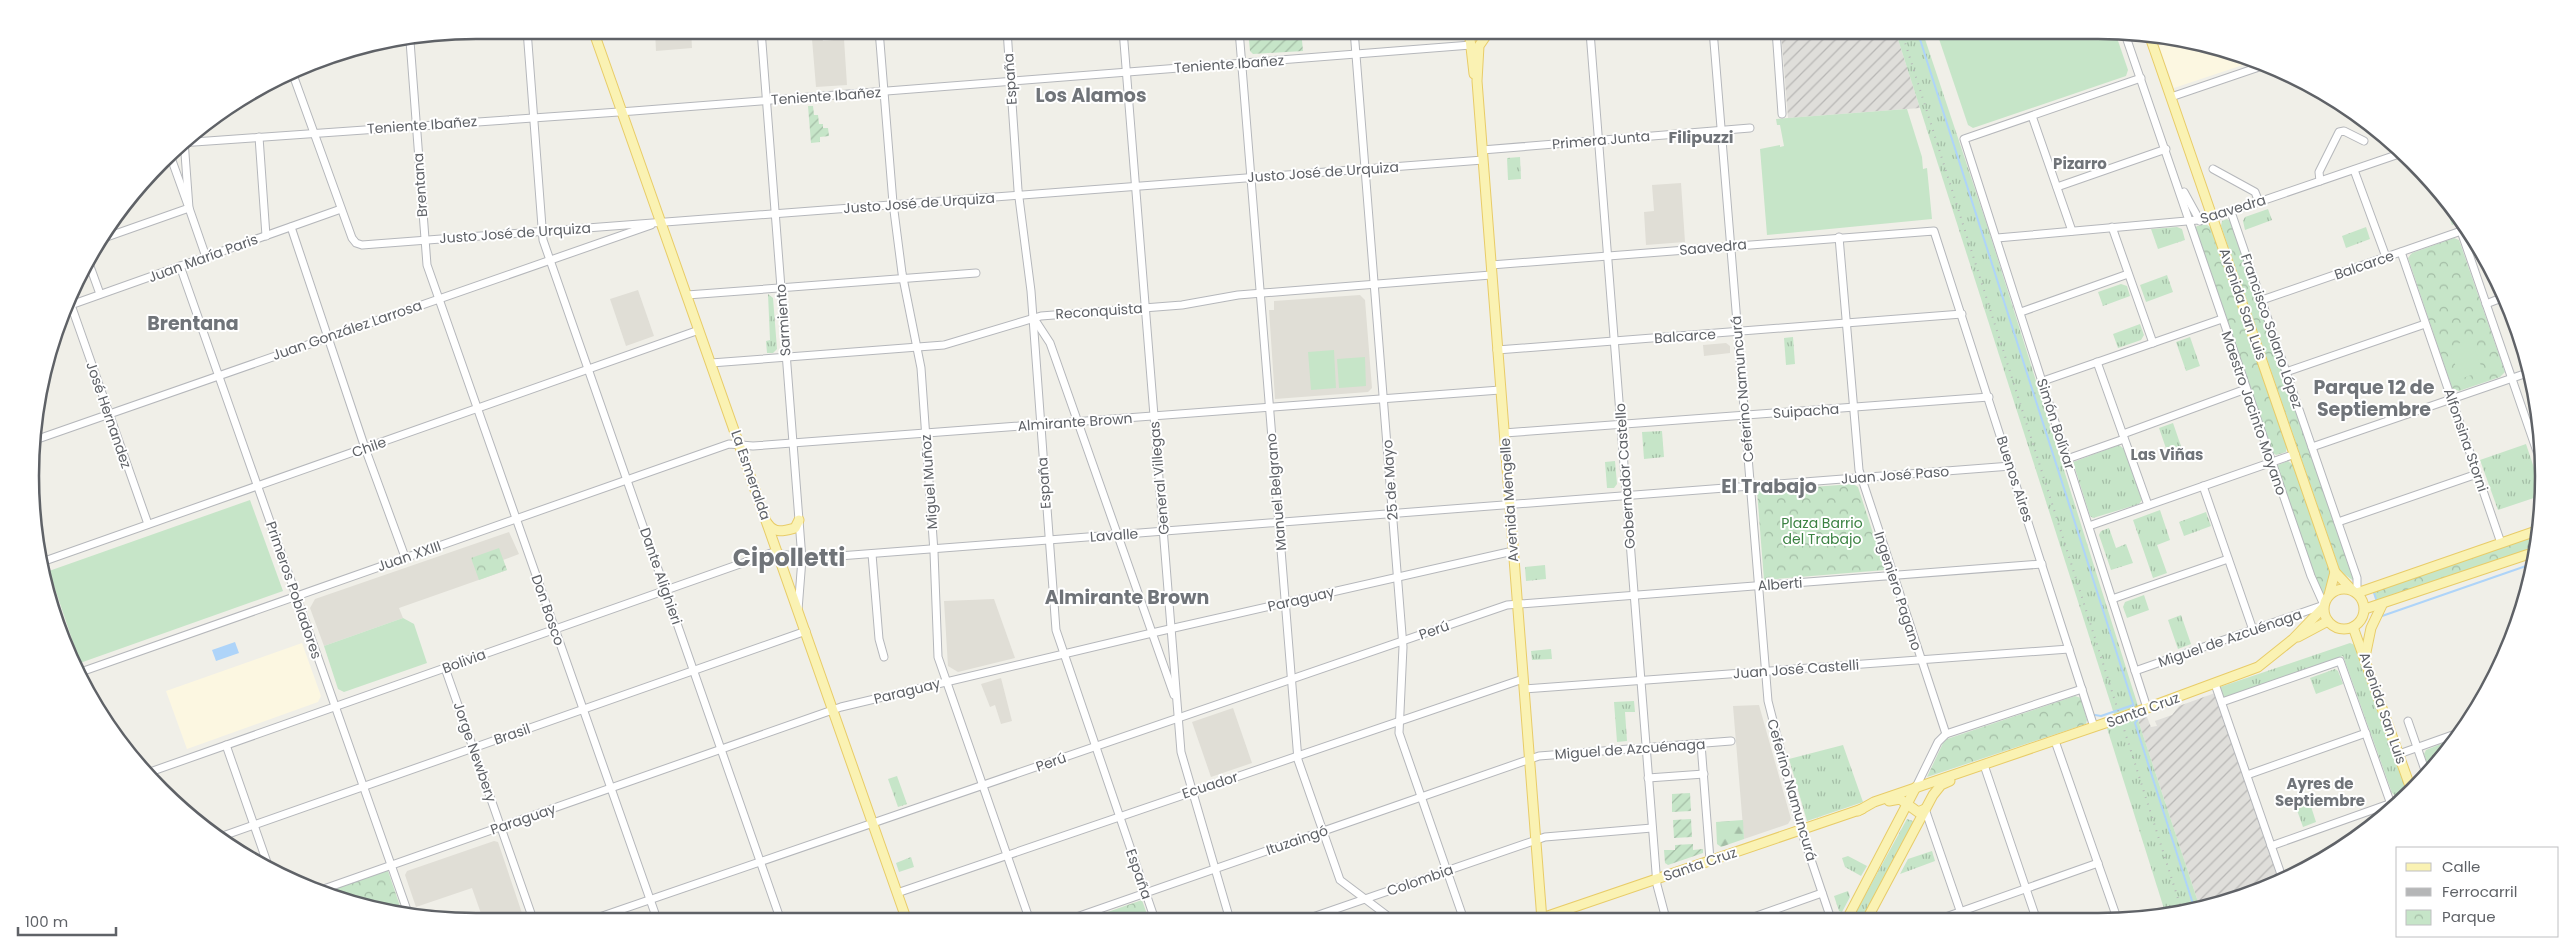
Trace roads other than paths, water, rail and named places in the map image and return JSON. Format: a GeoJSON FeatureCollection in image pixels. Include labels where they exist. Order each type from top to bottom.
{"type":"FeatureCollection","features":[{"type":"Feature","properties":{"kind":"main road","name":"La Esmeralda"},"geometry":{"type":"LineString","coordinates":[[596,39],[904,913]]}},
{"type":"Feature","properties":{"kind":"main road","name":"Avenida Mengelle"},"geometry":{"type":"LineString","coordinates":[[1470,39],[1473,73],[1477,81]]}},
{"type":"Feature","properties":{"kind":"main road","name":"Avenida Mengelle"},"geometry":{"type":"LineString","coordinates":[[1481,40],[1478,50],[1479,72],[1477,81],[1536,840],[1540,913]]}},
{"type":"Feature","properties":{"kind":"main road","name":"Avenida San Luis"},"geometry":{"type":"LineString","coordinates":[[2152,42],[2335,572],[2364,602],[2364,609]]}},
{"type":"Feature","properties":{"kind":"main road"},"geometry":{"type":"LineString","coordinates":[[768,524],[775,530],[782,531],[794,528],[799,520]]}},
{"type":"Feature","properties":{"kind":"main road"},"geometry":{"type":"LineString","coordinates":[[2329,595],[2341,588],[2354,592],[2532,532]]}},
{"type":"Feature","properties":{"kind":"main road"},"geometry":{"type":"LineString","coordinates":[[2335,572],[2324,606],[2328,621],[2339,629],[2353,627],[2363,616],[2364,609],[2382,605],[2528,554]]}},
{"type":"Feature","properties":{"kind":"main road"},"geometry":{"type":"LineString","coordinates":[[2365,657],[2371,628],[2382,605]]}},
{"type":"Feature","properties":{"kind":"main road","name":"Santa Cruz"},"geometry":{"type":"LineString","coordinates":[[1858,810],[1871,803],[2094,727],[2258,668],[2294,639],[2324,606]]}},
{"type":"Feature","properties":{"kind":"main road","name":"Santa Cruz"},"geometry":{"type":"LineString","coordinates":[[2294,639],[2328,621]]}},
{"type":"Feature","properties":{"kind":"main road","name":"Avenida San Luis"},"geometry":{"type":"LineString","coordinates":[[2353,627],[2409,783]]}},
{"type":"Feature","properties":{"kind":"main road","name":"Santa Cruz"},"geometry":{"type":"LineString","coordinates":[[1933,795],[1944,783],[1984,765]]}},
{"type":"Feature","properties":{"kind":"main road"},"geometry":{"type":"LineString","coordinates":[[1849,913],[1907,804],[1919,786],[1931,787],[1933,795],[1870,913]]}},
{"type":"Feature","properties":{"kind":"main road","name":"Santa Cruz"},"geometry":{"type":"LineString","coordinates":[[1557,913],[1858,810],[1896,799],[1918,812],[1925,809]]}},
{"type":"Feature","properties":{"kind":"street","name":"Dante Alighieri"},"geometry":{"type":"LineString","coordinates":[[528,39],[542,231],[550,260],[778,913]]}},
{"type":"Feature","properties":{"kind":"street","name":"Sarmiento"},"geometry":{"type":"LineString","coordinates":[[762,39],[802,558],[798,610]]}},
{"type":"Feature","properties":{"kind":"street","name":"Miguel Muñoz"},"geometry":{"type":"LineString","coordinates":[[880,39],[893,205],[903,278],[917,347],[926,433],[934,549],[938,652],[946,682],[1027,913]]}},
{"type":"Feature","properties":{"kind":"street","name":"España"},"geometry":{"type":"LineString","coordinates":[[1008,39],[1018,196],[1032,317],[1055,625],[1094,746],[1152,913]]}},
{"type":"Feature","properties":{"kind":"street","name":"General Villegas"},"geometry":{"type":"LineString","coordinates":[[1124,39],[1181,756],[1228,913]]}},
{"type":"Feature","properties":{"kind":"street","name":"Manuel Belgrano"},"geometry":{"type":"LineString","coordinates":[[1240,39],[1298,756],[1340,880],[1383,913]]}},
{"type":"Feature","properties":{"kind":"street","name":"25 de Mayo"},"geometry":{"type":"LineString","coordinates":[[1355,39],[1402,641],[1398,722],[1400,736],[1462,913]]}},
{"type":"Feature","properties":{"kind":"street","name":"Gobernador Castello"},"geometry":{"type":"LineString","coordinates":[[1591,39],[1656,879],[1658,896],[1664,913]]}},
{"type":"Feature","properties":{"kind":"street","name":"Ceferino Namuncurá"},"geometry":{"type":"LineString","coordinates":[[1714,39],[1765,671],[1772,725],[1801,830],[1829,913]]}},
{"type":"Feature","properties":{"kind":"street"},"geometry":{"type":"LineString","coordinates":[[1777,39],[1782,114]]}},
{"type":"Feature","properties":{"kind":"street"},"geometry":{"type":"LineString","coordinates":[[2127,40],[2188,213],[2188,221]]}},
{"type":"Feature","properties":{"kind":"street","name":"Brentana"},"geometry":{"type":"LineString","coordinates":[[410,44],[424,240],[427,265],[438,298]]}},
{"type":"Feature","properties":{"kind":"street","name":"Teniente Ibañez"},"geometry":{"type":"LineString","coordinates":[[195,141],[622,111],[1471,45]]}},
{"type":"Feature","properties":{"kind":"street"},"geometry":{"type":"LineString","coordinates":[[2171,97],[2256,68]]}},
{"type":"Feature","properties":{"kind":"street"},"geometry":{"type":"LineString","coordinates":[[2072,230],[2032,116],[2141,78]]}},
{"type":"Feature","properties":{"kind":"street"},"geometry":{"type":"LineString","coordinates":[[294,79],[341,209]]}},
{"type":"Feature","properties":{"kind":"street","name":"Simón Bolívar"},"geometry":{"type":"LineString","coordinates":[[2032,116],[1964,139],[2147,708]]}},
{"type":"Feature","properties":{"kind":"street","name":"Primera Junta"},"geometry":{"type":"LineString","coordinates":[[1482,150],[1750,128]]}},
{"type":"Feature","properties":{"kind":"street"},"geometry":{"type":"LineString","coordinates":[[2320,181],[2319,172],[2339,132],[2344,131],[2364,141]]}},
{"type":"Feature","properties":{"kind":"street"},"geometry":{"type":"LineString","coordinates":[[259,137],[266,236]]}},
{"type":"Feature","properties":{"kind":"street"},"geometry":{"type":"LineString","coordinates":[[2057,187],[2166,149]]}},
{"type":"Feature","properties":{"kind":"street"},"geometry":{"type":"LineString","coordinates":[[183,152],[189,208]]}},
{"type":"Feature","properties":{"kind":"street","name":"Saavedra"},"geometry":{"type":"LineString","coordinates":[[1997,238],[2213,218],[2395,156]]}},
{"type":"Feature","properties":{"kind":"street","name":"Justo José de Urquiza"},"geometry":{"type":"LineString","coordinates":[[341,209],[352,240],[362,245],[1483,160]]}},
{"type":"Feature","properties":{"kind":"street"},"geometry":{"type":"LineString","coordinates":[[172,162],[206,257]]}},
{"type":"Feature","properties":{"kind":"street"},"geometry":{"type":"LineString","coordinates":[[2213,169],[2255,192],[2259,202]]}},
{"type":"Feature","properties":{"kind":"street"},"geometry":{"type":"LineString","coordinates":[[2173,170],[2200,220]]}},
{"type":"Feature","properties":{"kind":"street"},"geometry":{"type":"LineString","coordinates":[[2354,170],[2386,257]]}},
{"type":"Feature","properties":{"kind":"street"},"geometry":{"type":"LineString","coordinates":[[110,236],[189,208]]}},
{"type":"Feature","properties":{"kind":"street","name":"Juan María Paris"},"geometry":{"type":"LineString","coordinates":[[75,304],[341,209]]}},
{"type":"Feature","properties":{"kind":"street","name":"Francisco Solano López"},"geometry":{"type":"LineString","coordinates":[[2231,212],[2357,578],[2354,592]]}},
{"type":"Feature","properties":{"kind":"street","name":"Maestro Jacinto Moyano"},"geometry":{"type":"LineString","coordinates":[[2188,221],[2311,576],[2324,606]]}},
{"type":"Feature","properties":{"kind":"street","name":"Juan González Larrosa"},"geometry":{"type":"LineString","coordinates":[[41,438],[438,298],[661,222]]}},
{"type":"Feature","properties":{"kind":"street"},"geometry":{"type":"LineString","coordinates":[[291,227],[365,448],[405,557]]}},
{"type":"Feature","properties":{"kind":"street"},"geometry":{"type":"LineString","coordinates":[[2112,227],[2153,343]]}},
{"type":"Feature","properties":{"kind":"street","name":"Saavedra"},"geometry":{"type":"LineString","coordinates":[[1491,270],[1608,256],[1934,231]]}},
{"type":"Feature","properties":{"kind":"street","name":"Buenos Aires"},"geometry":{"type":"LineString","coordinates":[[1934,231],[2094,727]]}},
{"type":"Feature","properties":{"kind":"street","name":"Balcarce"},"geometry":{"type":"LineString","coordinates":[[2262,300],[2461,231]]}},
{"type":"Feature","properties":{"kind":"street","name":"Ingeniero Pagano"},"geometry":{"type":"LineString","coordinates":[[1840,237],[1853,407],[1861,478],[1946,734]]}},
{"type":"Feature","properties":{"kind":"street"},"geometry":{"type":"LineString","coordinates":[[2468,242],[2486,304],[2533,437]]}},
{"type":"Feature","properties":{"kind":"street","name":"Alfonsina Storni"},"geometry":{"type":"LineString","coordinates":[[2401,252],[2501,543]]}},
{"type":"Feature","properties":{"kind":"street","name":"Primeros Pobladores"},"geometry":{"type":"LineString","coordinates":[[180,266],[406,908]]}},
{"type":"Feature","properties":{"kind":"street"},"geometry":{"type":"LineString","coordinates":[[91,269],[100,294]]}},
{"type":"Feature","properties":{"kind":"street","name":"Reconquista"},"geometry":{"type":"LineString","coordinates":[[711,363],[960,342],[1032,317],[1192,304],[1260,294],[1374,284],[1491,270]]}},
{"type":"Feature","properties":{"kind":"street"},"geometry":{"type":"LineString","coordinates":[[687,295],[976,273]]}},
{"type":"Feature","properties":{"kind":"street"},"geometry":{"type":"LineString","coordinates":[[2021,312],[2128,274]]}},
{"type":"Feature","properties":{"kind":"street","name":"Don Bosco"},"geometry":{"type":"LineString","coordinates":[[438,298],[655,913]]}},
{"type":"Feature","properties":{"kind":"street"},"geometry":{"type":"LineString","coordinates":[[2486,304],[2498,299]]}},
{"type":"Feature","properties":{"kind":"street","name":"José Hernandez"},"geometry":{"type":"LineString","coordinates":[[71,313],[148,524]]}},
{"type":"Feature","properties":{"kind":"street","name":"Balcarce"},"geometry":{"type":"LineString","coordinates":[[1497,350],[1962,314]]}},
{"type":"Feature","properties":{"kind":"street"},"geometry":{"type":"LineString","coordinates":[[1032,317],[1048,339],[1177,704]]}},
{"type":"Feature","properties":{"kind":"street"},"geometry":{"type":"LineString","coordinates":[[2043,382],[2222,319]]}},
{"type":"Feature","properties":{"kind":"street"},"geometry":{"type":"LineString","coordinates":[[2286,372],[2426,324]]}},
{"type":"Feature","properties":{"kind":"street","name":"Chile"},"geometry":{"type":"LineString","coordinates":[[47,560],[699,330]]}},
{"type":"Feature","properties":{"kind":"street"},"geometry":{"type":"LineString","coordinates":[[2097,362],[2148,505]]}},
{"type":"Feature","properties":{"kind":"street"},"geometry":{"type":"LineString","coordinates":[[2312,447],[2523,374]]}},
{"type":"Feature","properties":{"kind":"street"},"geometry":{"type":"LineString","coordinates":[[2068,459],[2246,389]]}},
{"type":"Feature","properties":{"kind":"street","name":"Almirante Brown"},"geometry":{"type":"LineString","coordinates":[[740,444],[750,446],[793,443],[1500,390]]}},
{"type":"Feature","properties":{"kind":"street","name":"Suipacha"},"geometry":{"type":"LineString","coordinates":[[1504,434],[1989,397]]}},
{"type":"Feature","properties":{"kind":"street","name":"Juan XXIII"},"geometry":{"type":"LineString","coordinates":[[85,671],[726,444],[740,444]]}},
{"type":"Feature","properties":{"kind":"street"},"geometry":{"type":"LineString","coordinates":[[2089,526],[2295,454]]}},
{"type":"Feature","properties":{"kind":"street","name":"Juan José Paso"},"geometry":{"type":"LineString","coordinates":[[1510,505],[2011,466]]}},
{"type":"Feature","properties":{"kind":"street"},"geometry":{"type":"LineString","coordinates":[[2338,522],[2477,474]]}},
{"type":"Feature","properties":{"kind":"street"},"geometry":{"type":"LineString","coordinates":[[2203,486],[2253,630]]}},
{"type":"Feature","properties":{"kind":"street","name":"Lavalle"},"geometry":{"type":"LineString","coordinates":[[778,553],[802,558],[872,554],[1510,505]]}},
{"type":"Feature","properties":{"kind":"street","name":"Paraguay"},"geometry":{"type":"LineString","coordinates":[[328,887],[833,710],[1171,628],[1513,551]]}},
{"type":"Feature","properties":{"kind":"street","name":"Bolivia"},"geometry":{"type":"LineString","coordinates":[[153,771],[767,554],[778,553]]}},
{"type":"Feature","properties":{"kind":"street"},"geometry":{"type":"LineString","coordinates":[[872,554],[879,641],[884,657]]}},
{"type":"Feature","properties":{"kind":"street"},"geometry":{"type":"LineString","coordinates":[[2112,599],[2228,559]]}},
{"type":"Feature","properties":{"kind":"street","name":"Alberti"},"geometry":{"type":"LineString","coordinates":[[1517,603],[2042,564]]}},
{"type":"Feature","properties":{"kind":"street","name":"Perú"},"geometry":{"type":"LineString","coordinates":[[610,913],[1094,746],[1517,603]]}},
{"type":"Feature","properties":{"kind":"street","name":"Miguel de Azcuénaga"},"geometry":{"type":"LineString","coordinates":[[2135,671],[2324,606]]}},
{"type":"Feature","properties":{"kind":"street","name":"Brasil"},"geometry":{"type":"LineString","coordinates":[[226,835],[806,631]]}},
{"type":"Feature","properties":{"kind":"street","name":"Juan José Castelli"},"geometry":{"type":"LineString","coordinates":[[1524,689],[2069,649]]}},
{"type":"Feature","properties":{"kind":"street"},"geometry":{"type":"LineString","coordinates":[[2222,702],[2340,661],[2390,801]]}},
{"type":"Feature","properties":{"kind":"street","name":"Jorge Newbery"},"geometry":{"type":"LineString","coordinates":[[445,668],[531,913]]}},
{"type":"Feature","properties":{"kind":"street","name":"Ecuador"},"geometry":{"type":"LineString","coordinates":[[898,893],[1523,679]]}},
{"type":"Feature","properties":{"kind":"street"},"geometry":{"type":"LineString","coordinates":[[2215,684],[2280,873]]}},
{"type":"Feature","properties":{"kind":"street"},"geometry":{"type":"LineString","coordinates":[[1919,786],[1938,742],[1946,734],[2082,689]]}},
{"type":"Feature","properties":{"kind":"street"},"geometry":{"type":"LineString","coordinates":[[2408,721],[2424,767]]}},
{"type":"Feature","properties":{"kind":"street"},"geometry":{"type":"LineString","coordinates":[[2247,775],[2366,733]]}},
{"type":"Feature","properties":{"kind":"street"},"geometry":{"type":"LineString","coordinates":[[2399,754],[2449,736]]}},
{"type":"Feature","properties":{"kind":"street"},"geometry":{"type":"LineString","coordinates":[[2055,740],[2115,912]]}},
{"type":"Feature","properties":{"kind":"street","name":"Miguel de Azcuénaga"},"geometry":{"type":"LineString","coordinates":[[1529,759],[1549,754],[1731,742]]}},
{"type":"Feature","properties":{"kind":"street"},"geometry":{"type":"LineString","coordinates":[[1701,744],[1710,860]]}},
{"type":"Feature","properties":{"kind":"street"},"geometry":{"type":"LineString","coordinates":[[226,745],[266,860]]}},
{"type":"Feature","properties":{"kind":"street","name":"Ituzaingó"},"geometry":{"type":"LineString","coordinates":[[1088,913],[1529,759]]}},
{"type":"Feature","properties":{"kind":"street"},"geometry":{"type":"LineString","coordinates":[[1984,765],[2034,913]]}},
{"type":"Feature","properties":{"kind":"street"},"geometry":{"type":"LineString","coordinates":[[1648,778],[1704,774]]}},
{"type":"Feature","properties":{"kind":"street"},"geometry":{"type":"LineString","coordinates":[[1925,809],[1961,913]]}},
{"type":"Feature","properties":{"kind":"street"},"geometry":{"type":"LineString","coordinates":[[2271,846],[2378,811]]}},
{"type":"Feature","properties":{"kind":"street","name":"Colombia"},"geometry":{"type":"LineString","coordinates":[[1324,913],[1536,840],[1557,835],[1652,828]]}},
{"type":"Feature","properties":{"kind":"street"},"geometry":{"type":"LineString","coordinates":[[1967,913],[2026,888],[2098,863]]}},
{"type":"Feature","properties":{"kind":"street"},"geometry":{"type":"LineString","coordinates":[[1765,913],[1822,893]]}},
{"type":"Feature","properties":{"kind":"water"},"geometry":{"type":"Polygon","coordinates":[[[235,642],[239,653],[216,661],[212,650],[235,642]]]}},
{"type":"Feature","properties":{"kind":"waterway"},"geometry":{"type":"LineString","coordinates":[[1920,39],[2135,710]]}},
{"type":"Feature","properties":{"kind":"waterway"},"geometry":{"type":"LineString","coordinates":[[2381,613],[2382,616],[2526,566]]}},
{"type":"Feature","properties":{"kind":"waterway"},"geometry":{"type":"LineString","coordinates":[[2373,590],[2377,602]]}},
{"type":"Feature","properties":{"kind":"waterway"},"geometry":{"type":"LineString","coordinates":[[2095,715],[2101,716],[2133,705]]}},
{"type":"Feature","properties":{"kind":"waterway"},"geometry":{"type":"LineString","coordinates":[[2136,714],[2138,719],[2135,723],[2193,903]]}},
{"type":"Feature","properties":{"kind":"railway"},"geometry":{"type":"LineString","coordinates":[[1904,39],[2180,905]]}},
{"type":"Feature","properties":{"kind":"district","name":"Los Alamos"},"geometry":{"type":"Point","coordinates":[1091,95]}},
{"type":"Feature","properties":{"kind":"district","name":"Filipuzzi"},"geometry":{"type":"Point","coordinates":[1701,137]}},
{"type":"Feature","properties":{"kind":"district","name":"Pizarro"},"geometry":{"type":"Point","coordinates":[2080,163]}},
{"type":"Feature","properties":{"kind":"district","name":"Brentana"},"geometry":{"type":"Point","coordinates":[193,323]}},
{"type":"Feature","properties":{"kind":"district","name":"Parque 12 de Septiembre"},"geometry":{"type":"Point","coordinates":[2374,398]}},
{"type":"Feature","properties":{"kind":"district","name":"Las Viñas"},"geometry":{"type":"Point","coordinates":[2167,454]}},
{"type":"Feature","properties":{"kind":"district","name":"El Trabajo"},"geometry":{"type":"Point","coordinates":[1769,486]}},
{"type":"Feature","properties":{"kind":"district","name":"Cipolletti"},"geometry":{"type":"Point","coordinates":[789,557]}},
{"type":"Feature","properties":{"kind":"district","name":"Almirante Brown"},"geometry":{"type":"Point","coordinates":[1127,597]}},
{"type":"Feature","properties":{"kind":"district","name":"Ayres de Septiembre"},"geometry":{"type":"Point","coordinates":[2320,792]}},
{"type":"Feature","properties":{"kind":"park label","name":"Plaza Barrio del Trabajo"},"geometry":{"type":"Point","coordinates":[1822,532]}}]}
